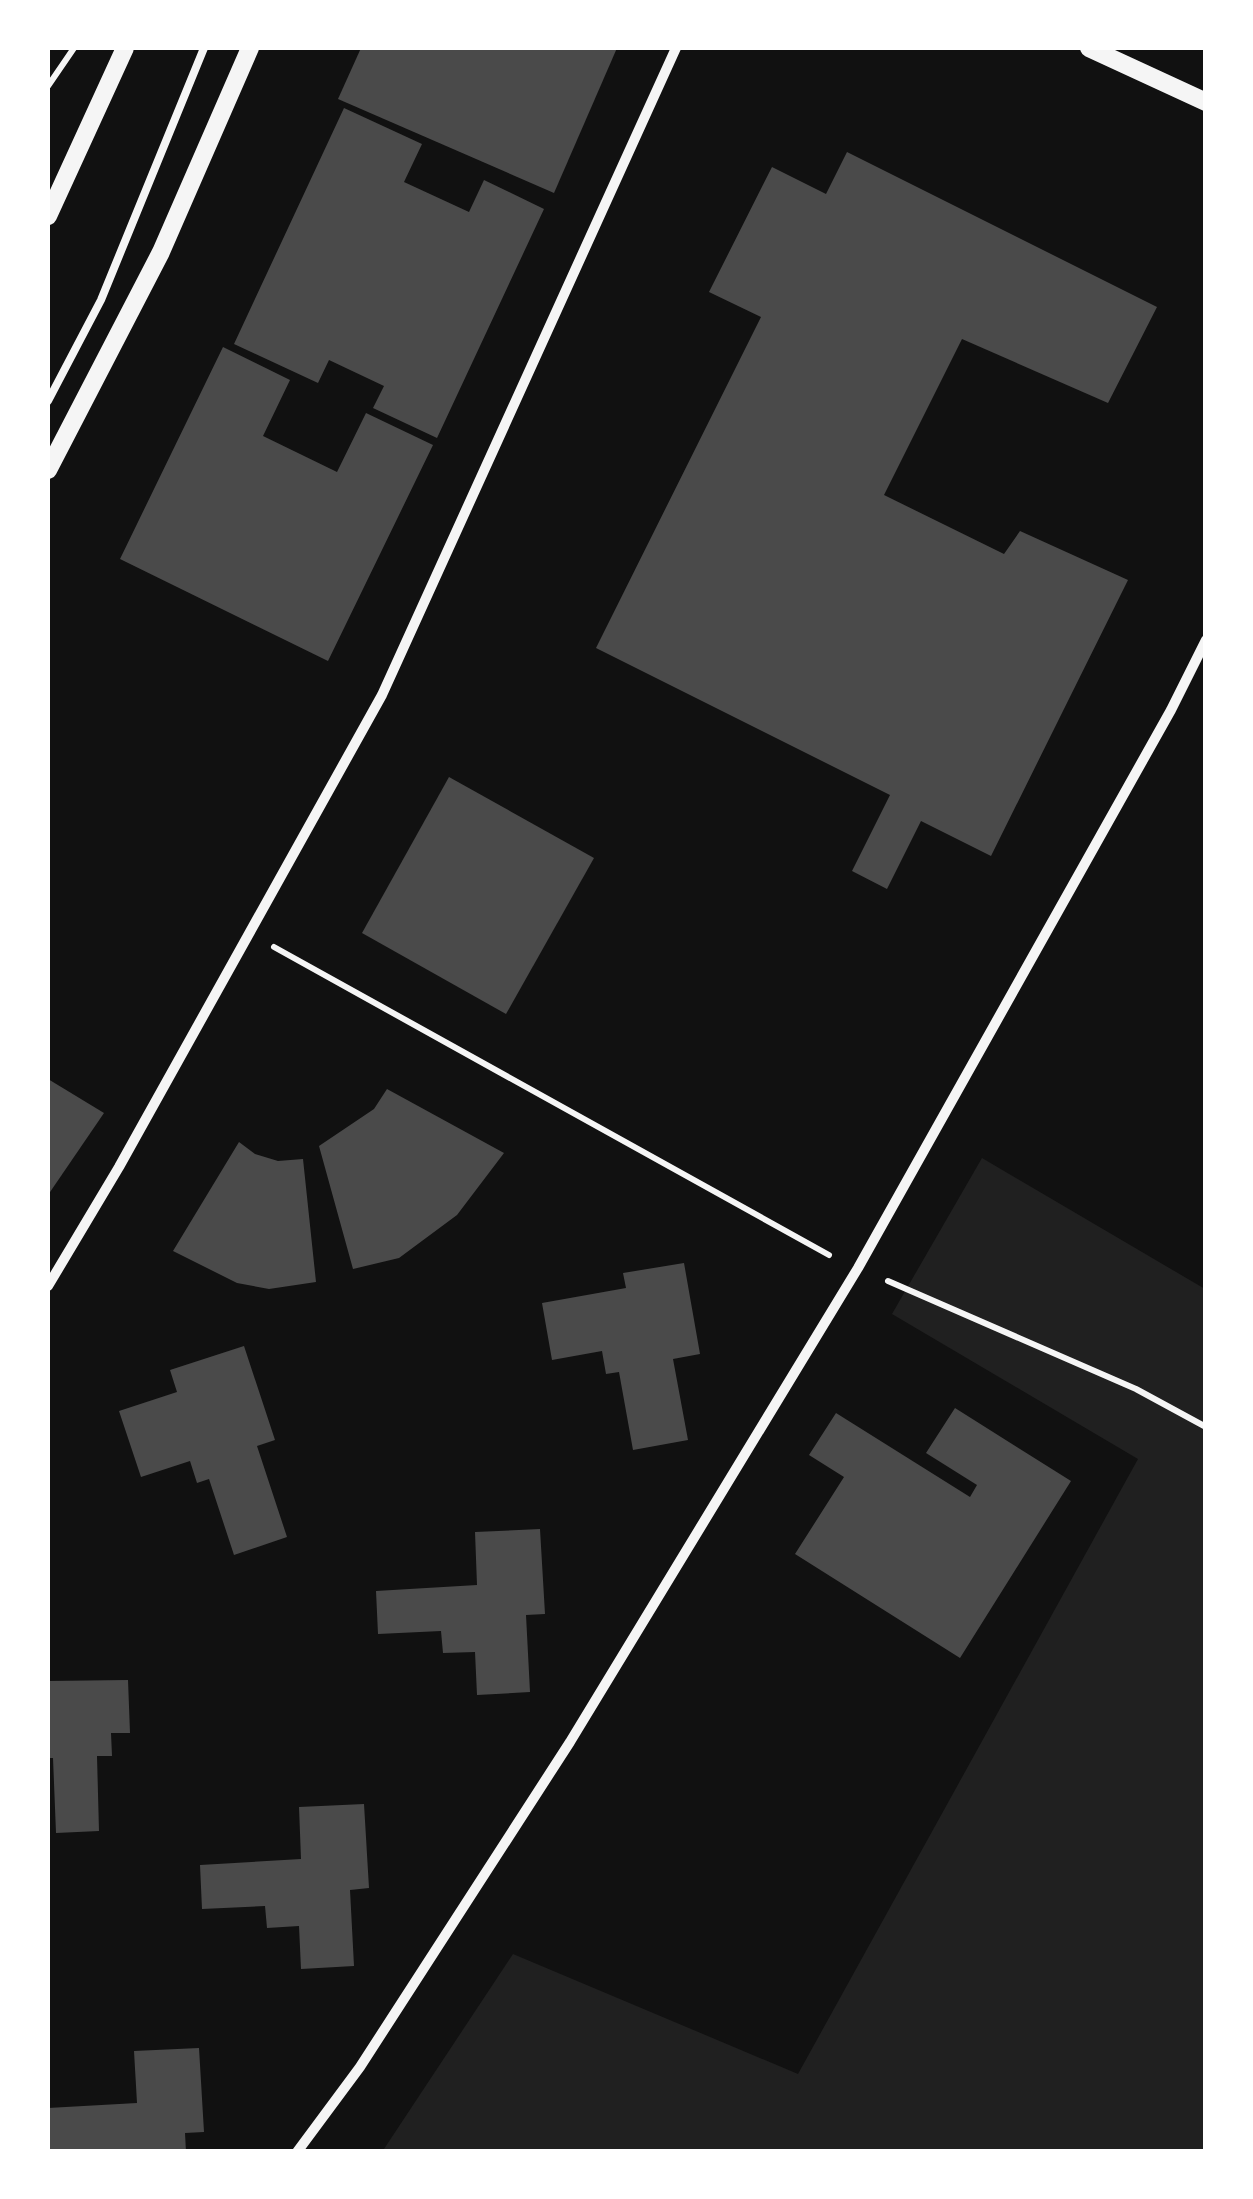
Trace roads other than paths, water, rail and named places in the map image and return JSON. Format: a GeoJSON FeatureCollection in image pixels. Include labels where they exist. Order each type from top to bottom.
{"type":"FeatureCollection","features":[{"type":"Feature","properties":{"kind":"street"},"geometry":{"type":"LineString","coordinates":[[48,216],[126,48]]}},
{"type":"Feature","properties":{"kind":"street"},"geometry":{"type":"LineString","coordinates":[[48,470],[161,252],[250,48]]}},
{"type":"Feature","properties":{"kind":"street"},"geometry":{"type":"LineString","coordinates":[[48,1286],[129,1150],[382,695],[676,48]]}},
{"type":"Feature","properties":{"kind":"street"},"geometry":{"type":"LineString","coordinates":[[1089,48],[1206,102]]}},
{"type":"Feature","properties":{"kind":"street"},"geometry":{"type":"LineString","coordinates":[[296,2152],[360,2067],[570,1742],[858,1268],[1171,710],[1206,640]]}},
{"type":"Feature","properties":{"kind":"lane"},"geometry":{"type":"LineString","coordinates":[[48,401],[101,300],[204,48]]}}]}
